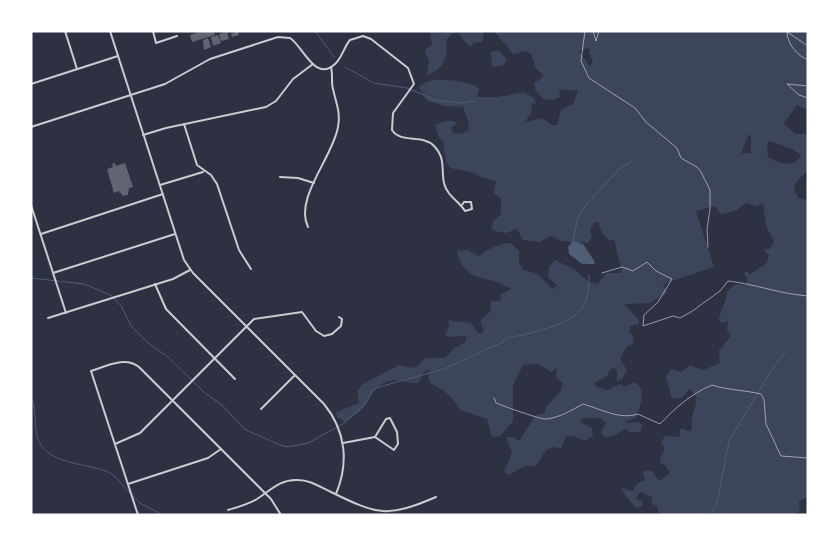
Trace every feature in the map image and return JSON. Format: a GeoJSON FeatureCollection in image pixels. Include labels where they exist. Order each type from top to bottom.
{"type":"FeatureCollection","features":[{"type":"Feature","properties":{"kind":"street"},"geometry":{"type":"LineString","coordinates":[[65,31],[77,69]]}},
{"type":"Feature","properties":{"kind":"street"},"geometry":{"type":"LineString","coordinates":[[110,31],[184,260],[190,270],[327,408],[338,426],[343,443],[344,469],[336,494]]}},
{"type":"Feature","properties":{"kind":"street"},"geometry":{"type":"LineString","coordinates":[[152,31],[156,43],[177,36]]}},
{"type":"Feature","properties":{"kind":"street"},"geometry":{"type":"LineString","coordinates":[[31,128],[165,84],[210,59],[278,37],[287,36],[294,40],[313,64],[321,68],[331,67],[336,63],[350,40],[363,36],[408,68],[414,84],[393,113],[392,130],[401,136],[427,140],[435,146],[444,169],[443,182],[452,198],[468,212],[472,209],[471,202],[464,202],[462,205]]}},
{"type":"Feature","properties":{"kind":"street"},"geometry":{"type":"LineString","coordinates":[[31,84],[118,56]]}},
{"type":"Feature","properties":{"kind":"street"},"geometry":{"type":"LineString","coordinates":[[144,135],[184,124],[270,106],[293,79],[313,64]]}},
{"type":"Feature","properties":{"kind":"street"},"geometry":{"type":"LineString","coordinates":[[308,227],[304,216],[305,207],[314,183],[326,162],[339,122],[338,108],[332,88],[331,67]]}},
{"type":"Feature","properties":{"kind":"street"},"geometry":{"type":"LineString","coordinates":[[184,124],[197,165],[217,184],[239,250],[251,269]]}},
{"type":"Feature","properties":{"kind":"street"},"geometry":{"type":"LineString","coordinates":[[160,185],[197,173],[207,173]]}},
{"type":"Feature","properties":{"kind":"street"},"geometry":{"type":"LineString","coordinates":[[280,177],[298,178],[314,183]]}},
{"type":"Feature","properties":{"kind":"street"},"geometry":{"type":"LineString","coordinates":[[41,234],[163,194]]}},
{"type":"Feature","properties":{"kind":"street"},"geometry":{"type":"LineString","coordinates":[[31,205],[66,313]]}},
{"type":"Feature","properties":{"kind":"street"},"geometry":{"type":"LineString","coordinates":[[54,273],[176,234]]}},
{"type":"Feature","properties":{"kind":"street"},"geometry":{"type":"LineString","coordinates":[[48,318],[155,284],[190,270]]}},
{"type":"Feature","properties":{"kind":"street"},"geometry":{"type":"LineString","coordinates":[[155,284],[166,309],[234,378]]}},
{"type":"Feature","properties":{"kind":"street"},"geometry":{"type":"LineString","coordinates":[[115,444],[137,435],[254,319],[302,312],[316,331],[327,336],[341,326],[342,319],[339,317]]}},
{"type":"Feature","properties":{"kind":"street"},"geometry":{"type":"LineString","coordinates":[[138,515],[91,371],[123,362],[132,363],[172,401],[275,503],[281,515]]}},
{"type":"Feature","properties":{"kind":"street"},"geometry":{"type":"LineString","coordinates":[[261,409],[295,375]]}},
{"type":"Feature","properties":{"kind":"street"},"geometry":{"type":"LineString","coordinates":[[343,443],[375,437],[394,450],[398,444],[397,432],[390,418],[386,419],[375,437]]}},
{"type":"Feature","properties":{"kind":"street"},"geometry":{"type":"LineString","coordinates":[[128,484],[208,458],[221,449]]}},
{"type":"Feature","properties":{"kind":"street"},"geometry":{"type":"LineString","coordinates":[[228,510],[252,502],[281,483],[298,480],[314,484],[368,509],[385,513],[405,510],[436,497]]}},
{"type":"Feature","properties":{"kind":"path"},"geometry":{"type":"LineString","coordinates":[[586,31],[581,61],[588,78],[635,108],[646,122],[677,148],[681,158],[702,172],[710,190],[710,209],[706,229],[708,247]]}},
{"type":"Feature","properties":{"kind":"path"},"geometry":{"type":"LineString","coordinates":[[593,31],[596,41],[599,31]]}},
{"type":"Feature","properties":{"kind":"path"},"geometry":{"type":"LineString","coordinates":[[808,46],[787,32],[788,39],[796,52],[808,60]]}},
{"type":"Feature","properties":{"kind":"path"},"geometry":{"type":"LineString","coordinates":[[808,86],[787,84],[798,95],[808,98]]}},
{"type":"Feature","properties":{"kind":"path"},"geometry":{"type":"LineString","coordinates":[[602,272],[622,267],[634,271],[647,262],[656,271],[672,279],[658,302],[644,315],[643,326],[673,316],[680,318],[720,291],[728,280],[746,282],[784,294],[808,296]]}},
{"type":"Feature","properties":{"kind":"path"},"geometry":{"type":"LineString","coordinates":[[494,398],[496,403],[526,412],[540,419],[554,417],[583,404],[615,415],[629,416],[638,414],[660,424],[677,406],[699,390],[712,385],[726,390],[742,389],[761,394],[764,399],[766,424],[781,456],[808,458]]}},
{"type":"Feature","properties":{"kind":"shaded area"},"geometry":{"type":"Polygon","coordinates":[[[430,31],[482,31],[484,35],[482,42],[474,43],[470,47],[458,33],[453,33],[446,40],[447,51],[444,62],[437,70],[427,75],[429,60],[425,52],[426,48],[432,45],[430,31]]]}},
{"type":"Feature","properties":{"kind":"shaded area"},"geometry":{"type":"Polygon","coordinates":[[[494,31],[808,31],[808,110],[797,105],[784,123],[795,134],[808,134],[808,170],[796,182],[794,188],[798,198],[808,200],[808,497],[799,501],[800,510],[796,515],[663,515],[658,513],[657,506],[652,504],[652,496],[649,497],[642,492],[639,493],[636,499],[642,501],[643,506],[636,508],[621,490],[623,488],[632,491],[638,483],[645,480],[643,473],[645,471],[652,471],[659,481],[670,473],[666,466],[661,463],[660,458],[665,449],[661,442],[665,436],[680,437],[679,431],[682,428],[691,431],[696,402],[695,396],[689,389],[682,398],[672,399],[666,377],[671,369],[681,372],[690,365],[703,370],[720,363],[719,350],[731,336],[727,330],[728,321],[722,323],[719,320],[727,291],[736,284],[746,285],[747,279],[744,273],[746,271],[750,274],[766,264],[769,256],[763,249],[770,249],[774,241],[766,226],[763,204],[756,206],[746,203],[737,210],[721,214],[715,206],[696,211],[714,267],[663,284],[667,293],[650,303],[624,304],[639,320],[639,324],[630,326],[629,333],[632,334],[634,343],[627,346],[620,359],[627,370],[622,379],[617,381],[617,371],[614,367],[607,376],[594,383],[596,387],[608,390],[620,384],[624,387],[635,382],[639,385],[642,398],[636,418],[626,421],[627,423],[639,422],[642,425],[641,431],[631,433],[625,429],[613,436],[604,437],[601,432],[606,423],[601,418],[582,418],[580,422],[592,428],[593,436],[585,441],[573,436],[566,436],[561,449],[554,447],[546,450],[536,466],[525,466],[509,475],[504,472],[512,453],[506,437],[513,437],[519,441],[535,416],[546,412],[545,408],[560,392],[563,383],[556,378],[557,368],[551,372],[538,364],[523,365],[513,385],[513,421],[500,436],[492,437],[487,419],[460,410],[448,394],[430,383],[428,375],[430,370],[425,371],[418,383],[390,381],[382,384],[374,391],[364,407],[355,416],[345,422],[337,417],[336,412],[359,403],[357,391],[363,384],[399,365],[413,368],[418,366],[425,358],[445,358],[454,348],[466,342],[466,336],[447,337],[445,334],[449,328],[448,320],[471,323],[478,333],[481,334],[484,330],[480,321],[491,310],[491,301],[501,301],[500,295],[511,289],[502,284],[471,274],[465,269],[457,251],[468,250],[479,256],[494,247],[511,243],[519,251],[519,261],[522,269],[538,274],[552,289],[557,286],[548,277],[549,267],[555,260],[575,270],[589,282],[597,284],[607,273],[622,273],[614,239],[610,241],[605,237],[599,222],[594,223],[590,230],[592,238],[588,243],[562,241],[551,236],[540,242],[523,240],[517,229],[506,233],[495,231],[491,228],[494,220],[501,214],[501,199],[494,193],[496,181],[483,178],[474,173],[451,168],[446,162],[443,142],[438,136],[435,125],[446,121],[458,123],[451,128],[453,133],[462,134],[468,130],[469,124],[463,107],[446,106],[427,101],[419,87],[428,81],[444,80],[471,84],[479,89],[477,97],[498,97],[524,92],[534,98],[536,104],[531,103],[532,112],[524,123],[542,118],[552,125],[557,125],[561,110],[573,104],[578,91],[563,89],[559,91],[560,97],[553,100],[543,99],[536,91],[534,83],[542,78],[543,74],[536,67],[531,54],[526,51],[513,54],[494,31]],[[589,48],[579,51],[590,66],[593,62],[589,48]],[[749,134],[741,153],[751,153],[751,137],[749,134]],[[770,141],[767,143],[768,157],[777,161],[790,164],[801,156],[794,150],[770,141]]]}},
{"type":"Feature","properties":{"kind":"shaded area"},"geometry":{"type":"Polygon","coordinates":[[[499,50],[507,60],[504,65],[492,67],[491,52],[499,50]]]}},
{"type":"Feature","properties":{"kind":"shaded area"},"geometry":{"type":"Polygon","coordinates":[[[573,241],[583,244],[595,262],[594,264],[582,264],[569,254],[568,247],[573,241]]]}},
{"type":"Feature","properties":{"kind":"building"},"geometry":{"type":"Polygon","coordinates":[[[202,31],[213,31],[215,35],[192,42],[190,35],[202,31]]]}},
{"type":"Feature","properties":{"kind":"building"},"geometry":{"type":"Polygon","coordinates":[[[238,31],[239,35],[232,37],[231,34],[238,31]]]}},
{"type":"Feature","properties":{"kind":"building"},"geometry":{"type":"Polygon","coordinates":[[[227,32],[229,39],[221,41],[219,34],[227,32]]]}},
{"type":"Feature","properties":{"kind":"building"},"geometry":{"type":"Polygon","coordinates":[[[218,35],[221,43],[213,46],[211,37],[218,35]]]}},
{"type":"Feature","properties":{"kind":"building"},"geometry":{"type":"Polygon","coordinates":[[[208,38],[211,47],[204,50],[203,40],[208,38]]]}},
{"type":"Feature","properties":{"kind":"building"},"geometry":{"type":"Polygon","coordinates":[[[115,163],[116,166],[125,163],[133,187],[129,188],[128,195],[123,196],[119,191],[114,193],[107,169],[113,167],[112,164],[115,163]]]}},
{"type":"Feature","properties":{"kind":"waterway"},"geometry":{"type":"LineString","coordinates":[[315,31],[335,58]]}},
{"type":"Feature","properties":{"kind":"waterway"},"geometry":{"type":"LineString","coordinates":[[345,67],[374,83],[407,88],[435,100],[461,103],[476,101]]}},
{"type":"Feature","properties":{"kind":"waterway"},"geometry":{"type":"LineString","coordinates":[[573,241],[578,217],[586,205],[618,170],[635,159]]}},
{"type":"Feature","properties":{"kind":"waterway"},"geometry":{"type":"LineString","coordinates":[[31,278],[84,284],[112,296],[121,306],[132,327],[148,343],[168,357],[205,393],[222,405],[244,429],[288,447],[308,443],[343,424],[365,404],[372,391],[379,387],[444,369],[503,342],[506,338],[562,323],[572,317],[585,303],[588,293],[589,275]]}},
{"type":"Feature","properties":{"kind":"waterway"},"geometry":{"type":"LineString","coordinates":[[710,515],[717,503],[729,441],[771,371],[786,351]]}},
{"type":"Feature","properties":{"kind":"waterway"},"geometry":{"type":"LineString","coordinates":[[31,397],[37,437],[45,450],[61,459],[108,472],[130,493]]}},
{"type":"Feature","properties":{"kind":"waterway"},"geometry":{"type":"LineString","coordinates":[[133,496],[141,504],[163,515]]}}]}
